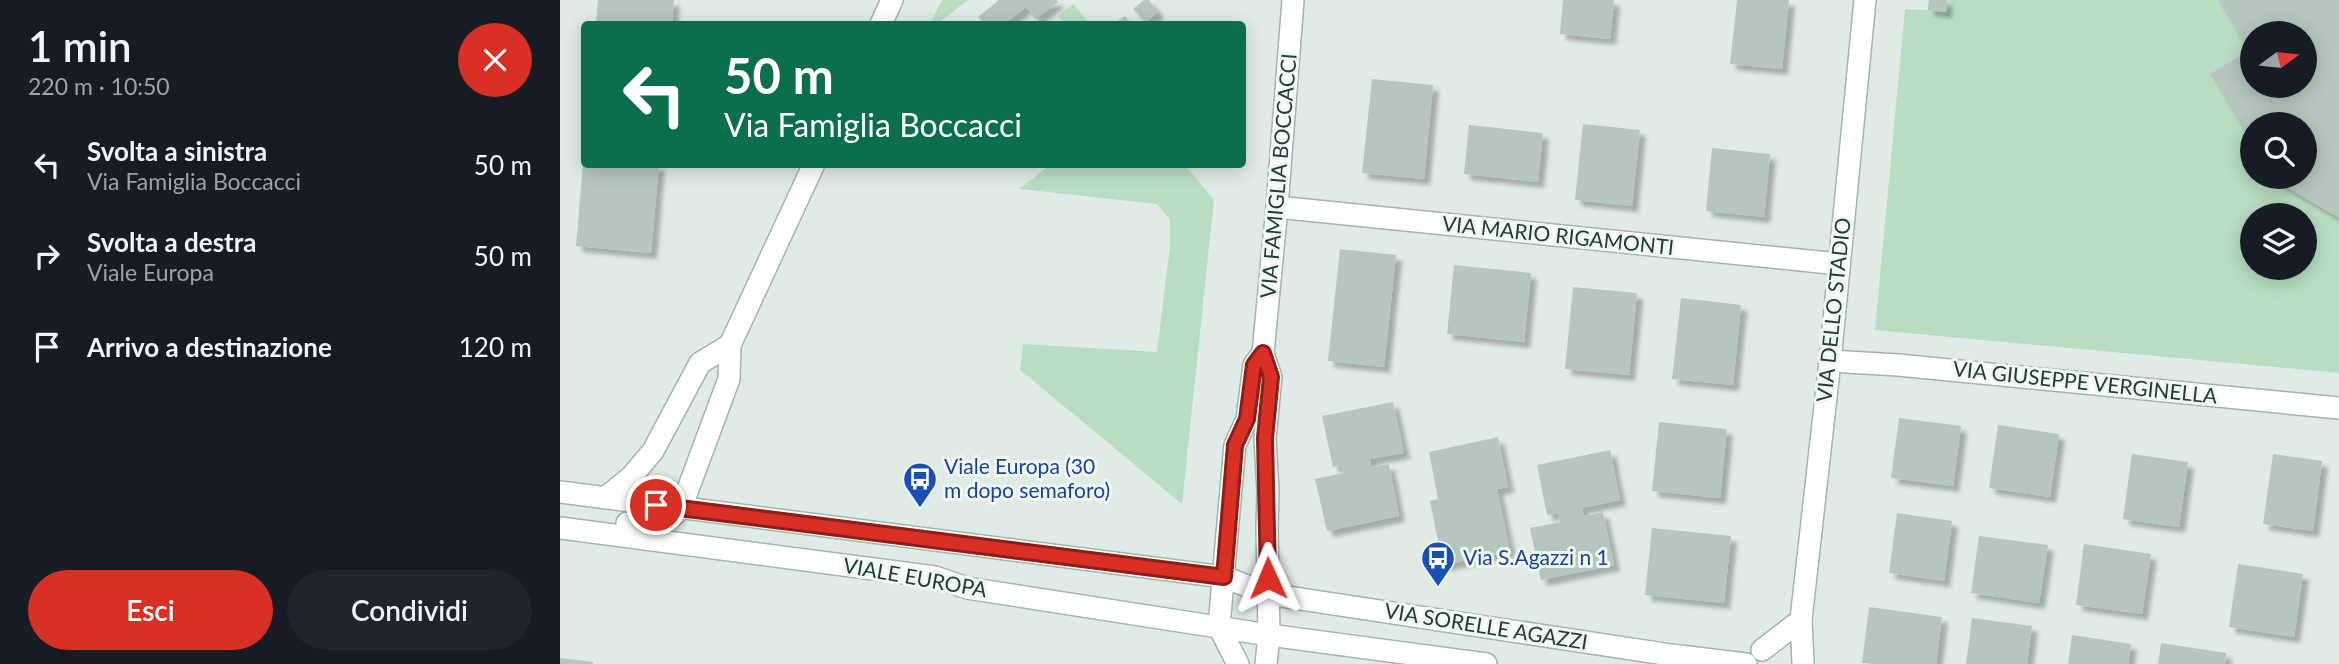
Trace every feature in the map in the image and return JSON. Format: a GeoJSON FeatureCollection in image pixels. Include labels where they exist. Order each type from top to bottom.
{"type":"FeatureCollection","features":[{"type":"Feature","properties":{"kind":"street"},"geometry":{"type":"LineString","coordinates":[[882,21],[892,0]]}},
{"type":"Feature","properties":{"kind":"street","name":"VIA FAMIGLIA BOCCACCI"},"geometry":{"type":"LineString","coordinates":[[1266,664],[1269,635],[1265,438],[1271,377],[1263,353],[1278,206],[1293,0]]}},
{"type":"Feature","properties":{"kind":"street","name":"VIA DELLO STADIO"},"geometry":{"type":"LineString","coordinates":[[1804,663],[1801,620],[1830,361],[1865,0]]}},
{"type":"Feature","properties":{"kind":"street"},"geometry":{"type":"LineString","coordinates":[[560,513],[650,526],[672,518],[681,508],[729,379],[730,345],[812,168]]}},
{"type":"Feature","properties":{"kind":"street","name":"VIA MARIO RIGAMONTI"},"geometry":{"type":"LineString","coordinates":[[1278,206],[1839,264]]}},
{"type":"Feature","properties":{"kind":"street"},"geometry":{"type":"LineString","coordinates":[[605,498],[631,477],[653,450],[700,363],[730,345]]}},
{"type":"Feature","properties":{"kind":"street","name":"VIA FAMIGLIA BOCCACCI"},"geometry":{"type":"LineString","coordinates":[[1219,627],[1235,445],[1247,419],[1254,365],[1263,353]]}},
{"type":"Feature","properties":{"kind":"street","name":"VIA GIUSEPPE VERGINELLA"},"geometry":{"type":"LineString","coordinates":[[1830,361],[1912,366],[2339,408]]}},
{"type":"Feature","properties":{"kind":"street","name":"VIALE EUROPA"},"geometry":{"type":"LineString","coordinates":[[560,492],[1224,577],[1268,594]]}},
{"type":"Feature","properties":{"kind":"street","name":"VIALE EUROPA"},"geometry":{"type":"LineString","coordinates":[[560,528],[934,577],[967,588],[1269,635]]}},
{"type":"Feature","properties":{"kind":"street","name":"VIA SORELLE AGAZZI"},"geometry":{"type":"LineString","coordinates":[[1268,594],[1671,655],[1753,659],[1773,646],[1785,647],[1796,653],[1804,663]]}},
{"type":"Feature","properties":{"kind":"street"},"geometry":{"type":"LineString","coordinates":[[1753,659],[1801,620]]}},
{"type":"Feature","properties":{"kind":"street"},"geometry":{"type":"LineString","coordinates":[[1219,627],[1238,664]]}},
{"type":"Feature","properties":{"kind":"street","name":"VIA SORELLE AGAZZI"},"geometry":{"type":"LineString","coordinates":[[1269,635],[1486,664]]}},
{"type":"Feature","properties":{"kind":"green space"},"geometry":{"type":"Polygon","coordinates":[[[942,0],[968,0],[941,21],[932,21],[942,0]]]}},
{"type":"Feature","properties":{"kind":"green space"},"geometry":{"type":"Polygon","coordinates":[[[1929,0],[2339,0],[2339,373],[1875,330],[1905,9],[1928,10],[1929,0]]]}},
{"type":"Feature","properties":{"kind":"green space"},"geometry":{"type":"Polygon","coordinates":[[[1073,4],[1087,21],[1062,21],[1058,16],[1073,4]]]}},
{"type":"Feature","properties":{"kind":"green space"},"geometry":{"type":"Polygon","coordinates":[[[1046,168],[1187,168],[1214,200],[1182,504],[1020,370],[1023,344],[1157,352],[1170,247],[1170,220],[1157,204],[1019,189],[1046,168]]]}},
{"type":"Feature","properties":{"kind":"building"},"geometry":{"type":"Polygon","coordinates":[[[598,0],[674,0],[672,21],[596,21],[598,0]]]}},
{"type":"Feature","properties":{"kind":"building"},"geometry":{"type":"Polygon","coordinates":[[[999,0],[1058,2],[1036,19],[1026,7],[1009,21],[982,21],[978,17],[999,0]]]}},
{"type":"Feature","properties":{"kind":"building"},"geometry":{"type":"Polygon","coordinates":[[[1144,0],[1149,0],[1158,12],[1144,21],[1133,9],[1144,0]]]}},
{"type":"Feature","properties":{"kind":"building"},"geometry":{"type":"Polygon","coordinates":[[[1563,0],[1614,0],[1610,39],[1560,34],[1563,0]]]}},
{"type":"Feature","properties":{"kind":"building"},"geometry":{"type":"Polygon","coordinates":[[[1737,0],[1789,0],[1782,69],[1730,64],[1737,0]]]}},
{"type":"Feature","properties":{"kind":"building"},"geometry":{"type":"Polygon","coordinates":[[[1929,0],[1947,0],[1946,12],[1928,10],[1929,0]]]}},
{"type":"Feature","properties":{"kind":"building"},"geometry":{"type":"Polygon","coordinates":[[[2218,0],[2339,0],[2339,218],[2289,189],[2317,189],[2317,112],[2240,112],[2240,124],[2210,74],[2240,56],[2240,98],[2317,98],[2317,21],[2240,21],[2240,37],[2218,0]]]}},
{"type":"Feature","properties":{"kind":"building"},"geometry":{"type":"Polygon","coordinates":[[[1372,79],[1433,85],[1424,179],[1362,173],[1372,79]]]}},
{"type":"Feature","properties":{"kind":"building"},"geometry":{"type":"Polygon","coordinates":[[[1583,124],[1640,130],[1632,206],[1575,200],[1583,124]]]}},
{"type":"Feature","properties":{"kind":"building"},"geometry":{"type":"Polygon","coordinates":[[[1469,125],[1543,133],[1538,182],[1464,174],[1469,125]]]}},
{"type":"Feature","properties":{"kind":"building"},"geometry":{"type":"Polygon","coordinates":[[[1712,148],[1770,154],[1764,217],[1706,211],[1712,148]]]}},
{"type":"Feature","properties":{"kind":"building"},"geometry":{"type":"Polygon","coordinates":[[[583,168],[659,168],[651,253],[576,246],[583,168]]]}},
{"type":"Feature","properties":{"kind":"building"},"geometry":{"type":"Polygon","coordinates":[[[1340,249],[1396,255],[1384,367],[1328,361],[1340,249]]]}},
{"type":"Feature","properties":{"kind":"building"},"geometry":{"type":"Polygon","coordinates":[[[1454,265],[1531,273],[1524,342],[1447,334],[1454,265]]]}},
{"type":"Feature","properties":{"kind":"building"},"geometry":{"type":"Polygon","coordinates":[[[1573,287],[1637,293],[1629,375],[1565,369],[1573,287]]]}},
{"type":"Feature","properties":{"kind":"building"},"geometry":{"type":"Polygon","coordinates":[[[1681,298],[1741,305],[1733,385],[1672,379],[1681,298]]]}},
{"type":"Feature","properties":{"kind":"building"},"geometry":{"type":"Polygon","coordinates":[[[1393,402],[1404,453],[1370,459],[1371,467],[1389,464],[1399,516],[1327,531],[1315,479],[1343,473],[1341,465],[1333,467],[1322,416],[1393,402]]]}},
{"type":"Feature","properties":{"kind":"building"},"geometry":{"type":"Polygon","coordinates":[[[1899,418],[1961,426],[1953,486],[1891,478],[1899,418]]]}},
{"type":"Feature","properties":{"kind":"building"},"geometry":{"type":"Polygon","coordinates":[[[1659,422],[1727,429],[1720,498],[1652,491],[1659,422]]]}},
{"type":"Feature","properties":{"kind":"building"},"geometry":{"type":"Polygon","coordinates":[[[1998,425],[2059,434],[2050,497],[1989,488],[1998,425]]]}},
{"type":"Feature","properties":{"kind":"building"},"geometry":{"type":"Polygon","coordinates":[[[1498,437],[1508,487],[1497,489],[1510,551],[1443,565],[1430,501],[1438,499],[1429,452],[1498,437]]]}},
{"type":"Feature","properties":{"kind":"building"},"geometry":{"type":"Polygon","coordinates":[[[1610,450],[1620,500],[1582,508],[1584,516],[1603,512],[1614,565],[1541,580],[1530,528],[1560,522],[1558,513],[1547,515],[1537,465],[1610,450]]]}},
{"type":"Feature","properties":{"kind":"building"},"geometry":{"type":"Polygon","coordinates":[[[2132,454],[2188,462],[2179,527],[2123,519],[2132,454]]]}},
{"type":"Feature","properties":{"kind":"building"},"geometry":{"type":"Polygon","coordinates":[[[2273,454],[2322,461],[2313,531],[2263,524],[2273,454]]]}},
{"type":"Feature","properties":{"kind":"building"},"geometry":{"type":"Polygon","coordinates":[[[1897,513],[1952,521],[1944,581],[1889,573],[1897,513]]]}},
{"type":"Feature","properties":{"kind":"building"},"geometry":{"type":"Polygon","coordinates":[[[1652,528],[1731,536],[1724,603],[1645,595],[1652,528]]]}},
{"type":"Feature","properties":{"kind":"building"},"geometry":{"type":"Polygon","coordinates":[[[1979,536],[2048,545],[2039,603],[1971,593],[1979,536]]]}},
{"type":"Feature","properties":{"kind":"building"},"geometry":{"type":"Polygon","coordinates":[[[2084,544],[2151,554],[2142,614],[2076,605],[2084,544]]]}},
{"type":"Feature","properties":{"kind":"building"},"geometry":{"type":"Polygon","coordinates":[[[2238,564],[2303,574],[2294,637],[2229,627],[2238,564]]]}},
{"type":"Feature","properties":{"kind":"building"},"geometry":{"type":"Polygon","coordinates":[[[1869,607],[1942,617],[1936,664],[1862,663],[1869,607]]]}},
{"type":"Feature","properties":{"kind":"building"},"geometry":{"type":"Polygon","coordinates":[[[1972,618],[2032,626],[2027,664],[1966,664],[1972,618]]]}},
{"type":"Feature","properties":{"kind":"building"},"geometry":{"type":"Polygon","coordinates":[[[2072,635],[2131,644],[2128,664],[2068,664],[2072,635]]]}},
{"type":"Feature","properties":{"kind":"building"},"geometry":{"type":"Polygon","coordinates":[[[2161,643],[2226,653],[2225,664],[2158,664],[2161,643]]]}},
{"type":"Feature","properties":{"kind":"building"},"geometry":{"type":"Polygon","coordinates":[[[560,658],[593,662],[593,664],[560,664],[560,658]]]}},
{"type":"Feature","properties":{"kind":"place","name":"Viale Europa (30 m dopo semaforo)"},"geometry":{"type":"Point","coordinates":[920,509]}},
{"type":"Feature","properties":{"kind":"place","name":"Via S.Agazzi n 1"},"geometry":{"type":"Point","coordinates":[1438,588]}},
{"type":"Feature","properties":{"kind":"route"},"geometry":{"type":"LineString","coordinates":[[656,505],[1224,577],[1235,445],[1247,419],[1254,365],[1263,353],[1271,377],[1265,438],[1268,578]]}}]}
